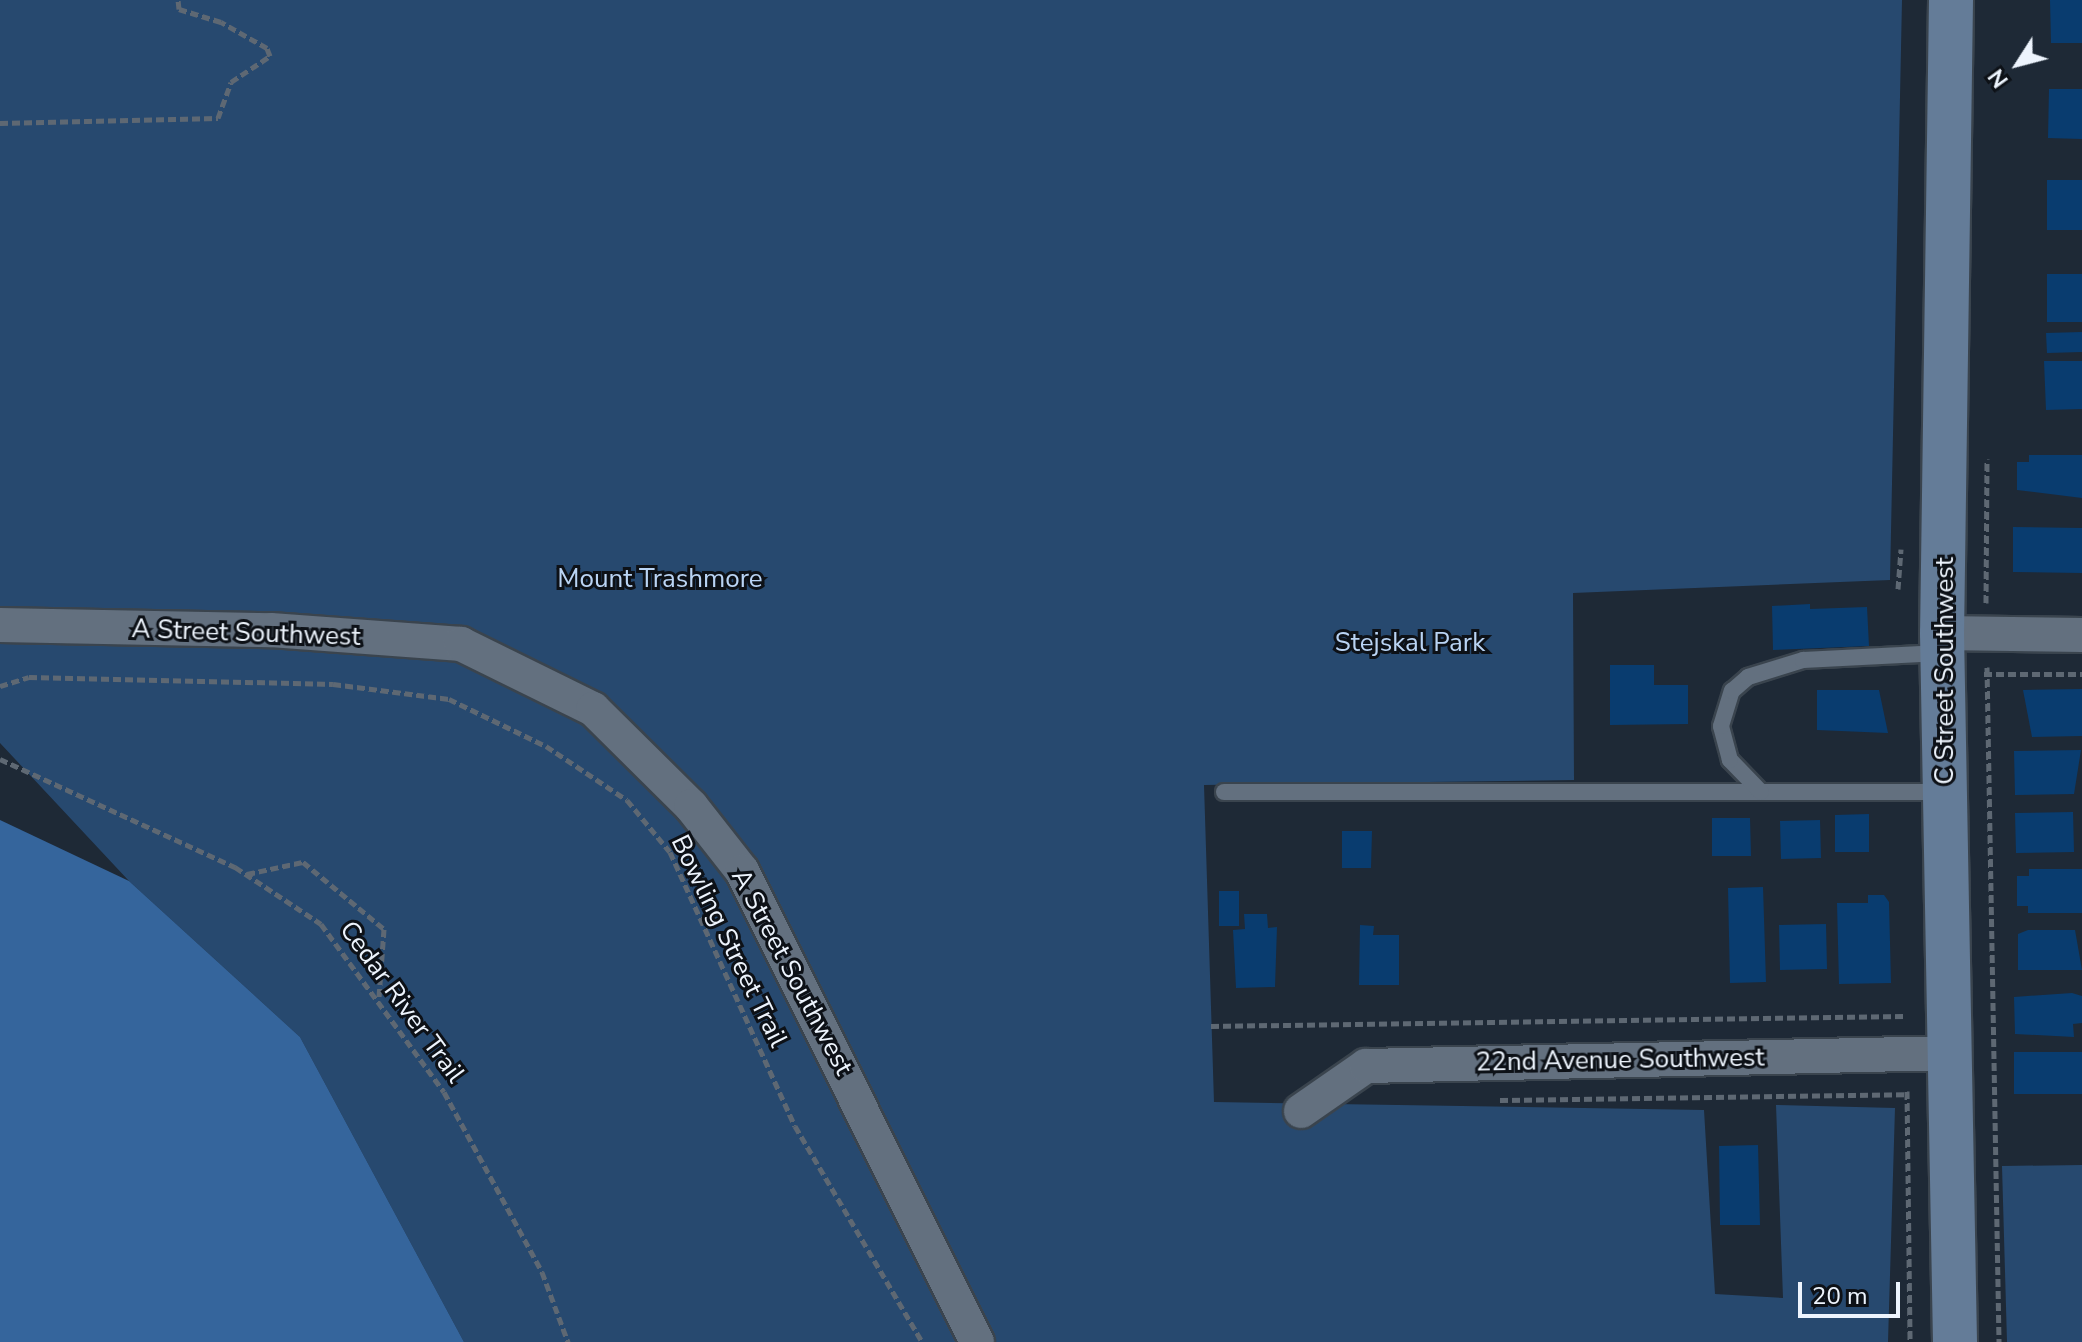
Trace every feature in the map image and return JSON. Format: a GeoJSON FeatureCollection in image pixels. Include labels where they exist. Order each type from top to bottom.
{"type":"FeatureCollection","features":[{"type":"Feature","properties":{"kind":"main road","name":"C Street Southwest"},"geometry":{"type":"LineString","coordinates":[[1951,0],[1954,653],[1946,792],[1953,1053],[1955,1342]]}},
{"type":"Feature","properties":{"kind":"street","name":"A Street Southwest"},"geometry":{"type":"LineString","coordinates":[[0,625],[271,630],[461,644],[593,709],[691,806],[742,871],[977,1342]]}},
{"type":"Feature","properties":{"kind":"street"},"geometry":{"type":"LineString","coordinates":[[1954,653],[2082,635]]}},
{"type":"Feature","properties":{"kind":"street","name":"22nd Avenue Southwest"},"geometry":{"type":"LineString","coordinates":[[1301,1111],[1366,1066],[1953,1053]]}},
{"type":"Feature","properties":{"kind":"lane"},"geometry":{"type":"LineString","coordinates":[[1761,792],[1730,760],[1721,726],[1732,691],[1748,677],[1803,660],[1954,653]]}},
{"type":"Feature","properties":{"kind":"lane"},"geometry":{"type":"LineString","coordinates":[[1224,792],[1946,792]]}},
{"type":"Feature","properties":{"kind":"path"},"geometry":{"type":"LineString","coordinates":[[0,123],[223,113],[231,82],[265,65],[267,48],[221,22],[179,9],[178,0]]}},
{"type":"Feature","properties":{"kind":"path"},"geometry":{"type":"LineString","coordinates":[[1986,608],[1987,459]]}},
{"type":"Feature","properties":{"kind":"path"},"geometry":{"type":"LineString","coordinates":[[1954,653],[1987,674],[2082,674]]}},
{"type":"Feature","properties":{"kind":"path"},"geometry":{"type":"LineString","coordinates":[[1987,658],[1999,1342]]}},
{"type":"Feature","properties":{"kind":"path","name":"Bowling Street Trail"},"geometry":{"type":"LineString","coordinates":[[0,686],[29,677],[333,684],[449,699],[546,746],[627,800],[670,852],[795,1126],[922,1342]]}},
{"type":"Feature","properties":{"kind":"path","name":"Cedar River Trail"},"geometry":{"type":"LineString","coordinates":[[0,759],[247,874],[321,924],[379,998],[492,1176],[542,1272],[568,1342]]}},
{"type":"Feature","properties":{"kind":"path"},"geometry":{"type":"LineString","coordinates":[[247,874],[303,862],[384,929],[379,998]]}},
{"type":"Feature","properties":{"kind":"path"},"geometry":{"type":"LineString","coordinates":[[1211,1026],[1905,1016]]}},
{"type":"Feature","properties":{"kind":"path"},"geometry":{"type":"LineString","coordinates":[[1906,1078],[1910,1342]]}},
{"type":"Feature","properties":{"kind":"path"},"geometry":{"type":"LineString","coordinates":[[1484,1100],[1907,1094]]}},
{"type":"Feature","properties":{"kind":"green space","name":"Mount Trashmore"},"geometry":{"type":"Polygon","coordinates":[[[0,0],[1902,0],[1890,580],[1573,593],[1574,780],[1204,785],[1214,1102],[1704,1110],[1715,1294],[1783,1298],[1776,1105],[1895,1108],[1888,1342],[464,1342],[300,1037],[129,881],[0,743],[0,0]]]}},
{"type":"Feature","properties":{"kind":"green space"},"geometry":{"type":"Polygon","coordinates":[[[2082,1165],[2082,1342],[2007,1342],[2002,1166],[2082,1165]]]}},
{"type":"Feature","properties":{"kind":"shaded area"},"geometry":{"type":"Polygon","coordinates":[[[0,820],[129,881],[300,1037],[464,1342],[0,1342],[0,820]]]}},
{"type":"Feature","properties":{"kind":"building"},"geometry":{"type":"Polygon","coordinates":[[[2050,0],[2082,0],[2082,43],[2051,43],[2050,0]]]}},
{"type":"Feature","properties":{"kind":"building"},"geometry":{"type":"Polygon","coordinates":[[[2049,89],[2082,89],[2082,139],[2048,138],[2049,89]]]}},
{"type":"Feature","properties":{"kind":"building"},"geometry":{"type":"Polygon","coordinates":[[[2047,180],[2082,180],[2082,230],[2047,230],[2047,180]]]}},
{"type":"Feature","properties":{"kind":"building"},"geometry":{"type":"Polygon","coordinates":[[[2047,274],[2082,274],[2082,322],[2047,322],[2047,274]]]}},
{"type":"Feature","properties":{"kind":"building"},"geometry":{"type":"Polygon","coordinates":[[[2082,332],[2082,352],[2047,353],[2046,333],[2082,332]]]}},
{"type":"Feature","properties":{"kind":"building"},"geometry":{"type":"Polygon","coordinates":[[[2044,361],[2082,361],[2082,409],[2046,410],[2044,361]]]}},
{"type":"Feature","properties":{"kind":"building"},"geometry":{"type":"Polygon","coordinates":[[[2029,455],[2082,455],[2082,498],[2017,490],[2017,462],[2029,462],[2029,455]]]}},
{"type":"Feature","properties":{"kind":"building"},"geometry":{"type":"Polygon","coordinates":[[[2013,527],[2082,528],[2082,573],[2013,572],[2013,527]]]}},
{"type":"Feature","properties":{"kind":"building"},"geometry":{"type":"Polygon","coordinates":[[[1810,604],[1810,609],[1867,607],[1869,646],[1773,650],[1772,606],[1810,604]]]}},
{"type":"Feature","properties":{"kind":"building"},"geometry":{"type":"Polygon","coordinates":[[[1610,665],[1654,665],[1654,685],[1688,685],[1688,724],[1610,725],[1610,665]]]}},
{"type":"Feature","properties":{"kind":"building"},"geometry":{"type":"Polygon","coordinates":[[[2082,689],[2082,736],[2032,737],[2023,690],[2082,689]]]}},
{"type":"Feature","properties":{"kind":"building"},"geometry":{"type":"Polygon","coordinates":[[[1817,690],[1879,690],[1888,733],[1817,730],[1817,690]]]}},
{"type":"Feature","properties":{"kind":"building"},"geometry":{"type":"Polygon","coordinates":[[[2081,750],[2074,794],[2015,795],[2014,751],[2081,750]]]}},
{"type":"Feature","properties":{"kind":"building"},"geometry":{"type":"Polygon","coordinates":[[[2073,812],[2074,852],[2016,853],[2015,813],[2073,812]]]}},
{"type":"Feature","properties":{"kind":"building"},"geometry":{"type":"Polygon","coordinates":[[[1869,814],[1869,852],[1835,852],[1835,815],[1869,814]]]}},
{"type":"Feature","properties":{"kind":"building"},"geometry":{"type":"Polygon","coordinates":[[[1712,818],[1750,818],[1751,856],[1712,856],[1712,818]]]}},
{"type":"Feature","properties":{"kind":"building"},"geometry":{"type":"Polygon","coordinates":[[[1820,820],[1821,858],[1781,859],[1780,821],[1820,820]]]}},
{"type":"Feature","properties":{"kind":"building"},"geometry":{"type":"Polygon","coordinates":[[[1342,831],[1372,831],[1371,868],[1342,868],[1342,831]]]}},
{"type":"Feature","properties":{"kind":"building"},"geometry":{"type":"Polygon","coordinates":[[[2029,869],[2082,869],[2082,913],[2028,913],[2028,906],[2017,906],[2017,876],[2029,876],[2029,869]]]}},
{"type":"Feature","properties":{"kind":"building"},"geometry":{"type":"Polygon","coordinates":[[[1763,887],[1766,982],[1730,983],[1728,888],[1763,887]]]}},
{"type":"Feature","properties":{"kind":"building"},"geometry":{"type":"Polygon","coordinates":[[[1219,891],[1239,891],[1239,926],[1219,926],[1219,891]]]}},
{"type":"Feature","properties":{"kind":"building"},"geometry":{"type":"Polygon","coordinates":[[[1868,895],[1884,895],[1889,902],[1891,983],[1839,984],[1837,903],[1868,903],[1868,895]]]}},
{"type":"Feature","properties":{"kind":"building"},"geometry":{"type":"Polygon","coordinates":[[[1244,914],[1267,914],[1268,928],[1277,927],[1275,987],[1236,988],[1233,930],[1245,929],[1244,914]]]}},
{"type":"Feature","properties":{"kind":"building"},"geometry":{"type":"Polygon","coordinates":[[[1826,924],[1827,969],[1780,970],[1779,925],[1826,924]]]}},
{"type":"Feature","properties":{"kind":"building"},"geometry":{"type":"Polygon","coordinates":[[[1360,925],[1374,926],[1373,935],[1399,935],[1399,985],[1359,985],[1360,925]]]}},
{"type":"Feature","properties":{"kind":"building"},"geometry":{"type":"Polygon","coordinates":[[[2028,930],[2075,930],[2082,970],[2018,970],[2018,934],[2028,930]]]}},
{"type":"Feature","properties":{"kind":"building"},"geometry":{"type":"Polygon","coordinates":[[[2072,993],[2082,996],[2082,1023],[2073,1024],[2074,1037],[2015,1034],[2014,997],[2072,993]]]}},
{"type":"Feature","properties":{"kind":"building"},"geometry":{"type":"Polygon","coordinates":[[[2014,1052],[2082,1052],[2082,1094],[2014,1094],[2014,1052]]]}},
{"type":"Feature","properties":{"kind":"building"},"geometry":{"type":"Polygon","coordinates":[[[1758,1145],[1760,1225],[1720,1225],[1719,1146],[1758,1145]]]}},
{"type":"Feature","properties":{"kind":"park label","name":"Stejskal Park"},"geometry":{"type":"Point","coordinates":[1410,643]}}]}
